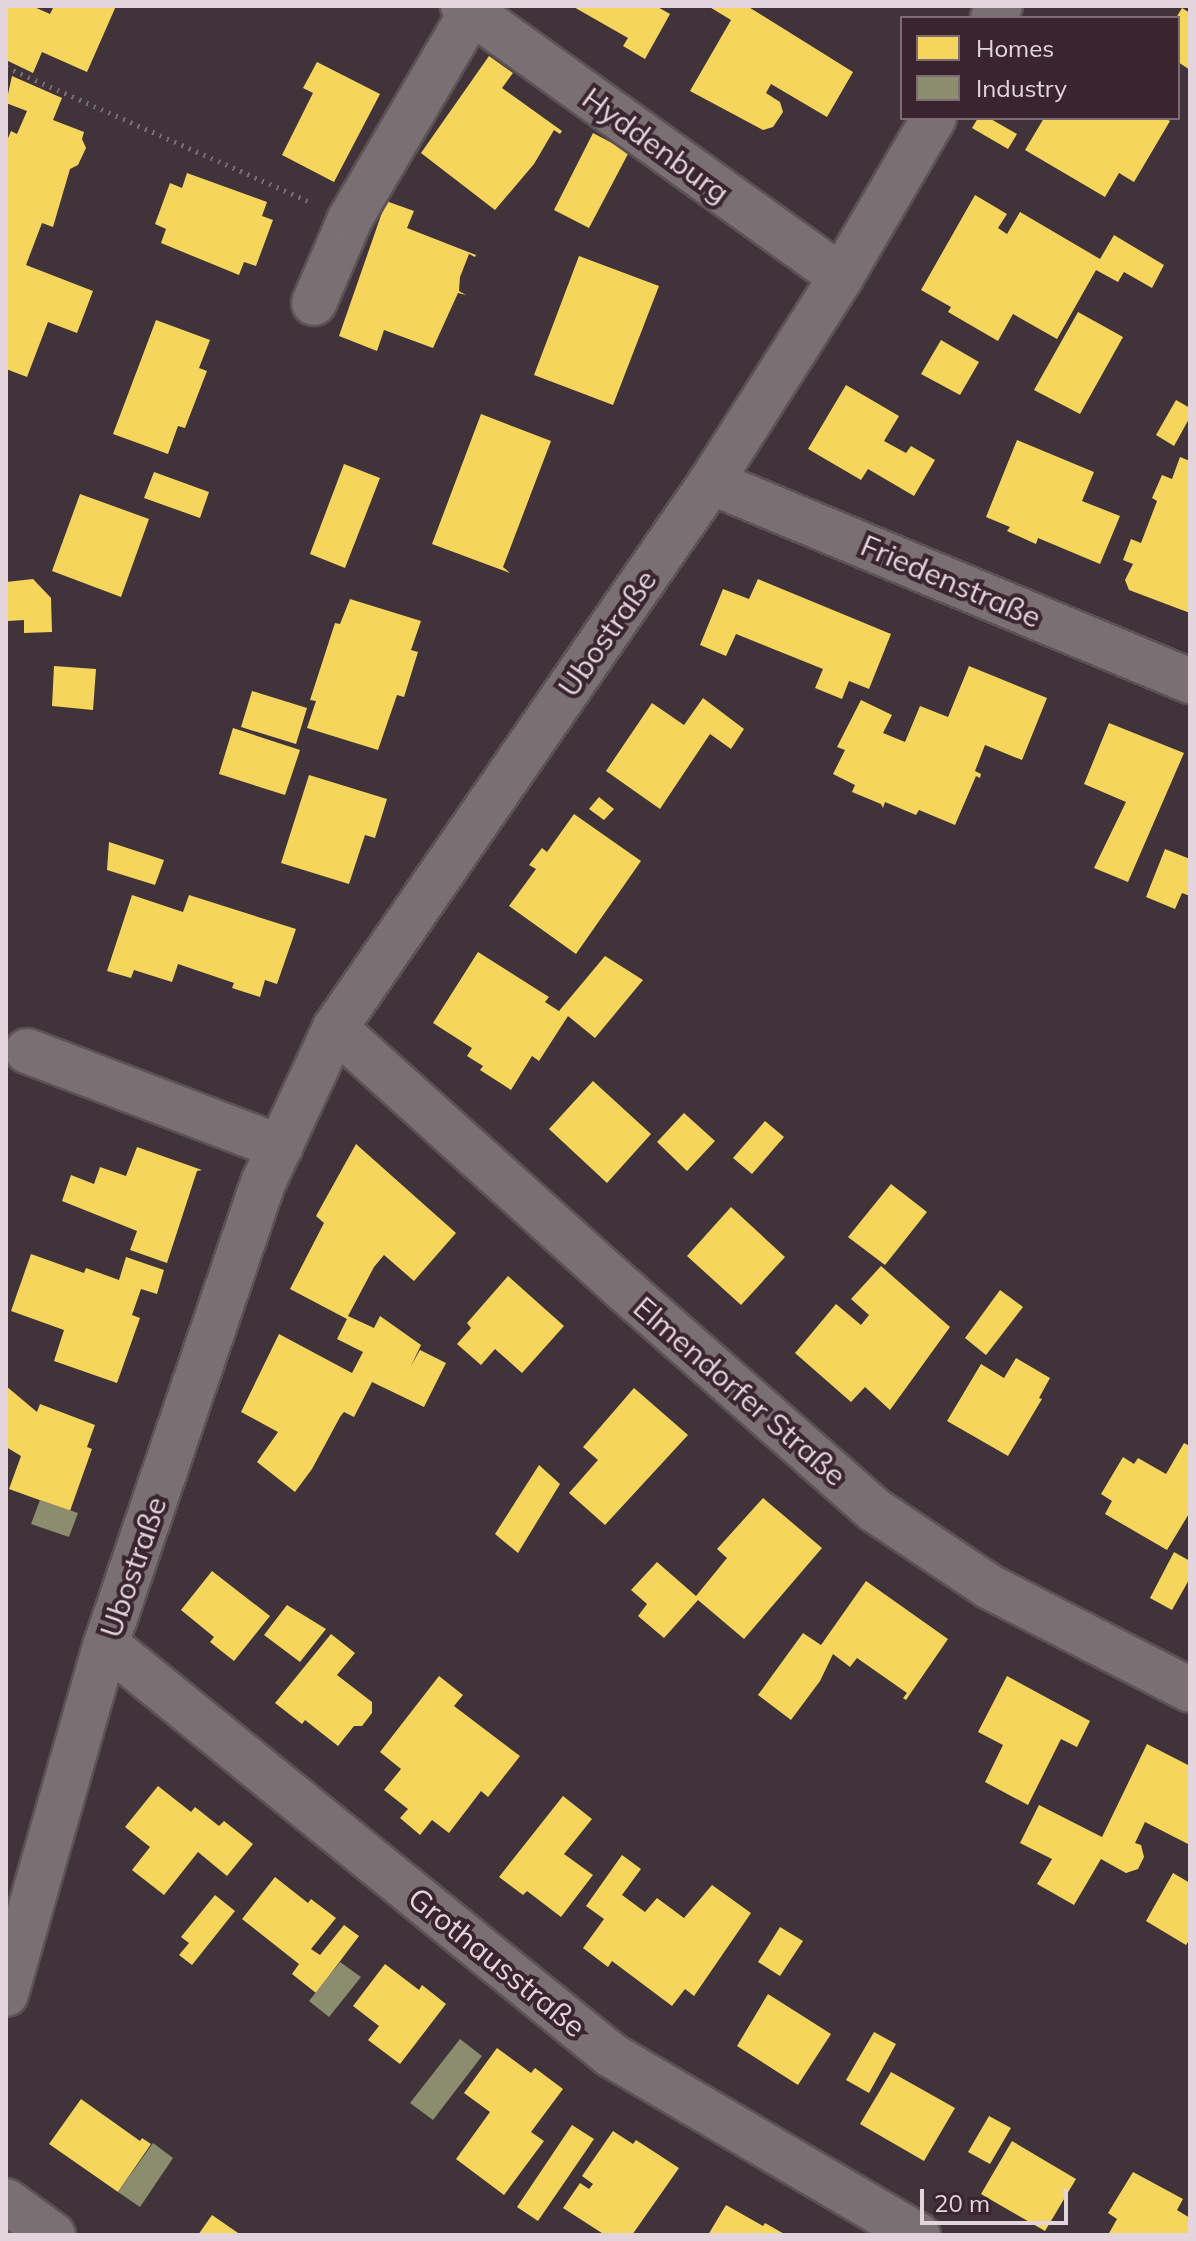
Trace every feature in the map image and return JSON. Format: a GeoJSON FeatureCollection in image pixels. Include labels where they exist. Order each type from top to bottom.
{"type":"FeatureCollection","features":[{"type":"Feature","properties":{"kind":"street","name":"Hyddenburg"},"geometry":{"type":"LineString","coordinates":[[314,303],[350,219],[467,10],[841,277]]}},
{"type":"Feature","properties":{"kind":"street","name":"Ubostraße"},"geometry":{"type":"LineString","coordinates":[[6,1994],[106,1644],[263,1183],[335,1028],[711,482],[841,277],[933,120]]}},
{"type":"Feature","properties":{"kind":"street","name":"Friedenstraße"},"geometry":{"type":"LineString","coordinates":[[711,482],[1190,681]]}},
{"type":"Feature","properties":{"kind":"street","name":"Elmendorfer Straße"},"geometry":{"type":"LineString","coordinates":[[335,1028],[876,1511],[990,1587],[1190,1690]]}},
{"type":"Feature","properties":{"kind":"street"},"geometry":{"type":"LineString","coordinates":[[27,1051],[280,1147]]}},
{"type":"Feature","properties":{"kind":"street","name":"Grothausstraße"},"geometry":{"type":"LineString","coordinates":[[106,1644],[611,2055],[918,2235]]}},
{"type":"Feature","properties":{"kind":"street"},"geometry":{"type":"LineString","coordinates":[[6,2201],[53,2235]]}},
{"type":"Feature","properties":{"kind":"path"},"geometry":{"type":"LineString","coordinates":[[6,67],[350,219]]}},
{"type":"Feature","properties":{"kind":"building: Homes"},"geometry":{"type":"Polygon","coordinates":[[[7,6],[32,6],[50,14],[54,6],[116,6],[87,72],[42,52],[33,73],[6,60],[7,6]]]}},
{"type":"Feature","properties":{"kind":"building: Homes"},"geometry":{"type":"Polygon","coordinates":[[[572,6],[656,6],[670,14],[645,59],[623,46],[628,38],[572,6]]]}},
{"type":"Feature","properties":{"kind":"building: Homes"},"geometry":{"type":"Polygon","coordinates":[[[708,6],[747,6],[853,72],[827,117],[771,84],[766,93],[780,102],[783,112],[773,127],[763,130],[690,91],[731,20],[708,6]]]}},
{"type":"Feature","properties":{"kind":"building: Homes"},"geometry":{"type":"Polygon","coordinates":[[[1182,8],[1190,13],[1190,70],[1180,63],[1180,16],[1177,16],[1182,8]]]}},
{"type":"Feature","properties":{"kind":"building: Homes"},"geometry":{"type":"Polygon","coordinates":[[[489,56],[513,73],[502,88],[562,131],[560,134],[554,130],[534,164],[495,210],[421,153],[489,56]]]}},
{"type":"Feature","properties":{"kind":"building: Homes"},"geometry":{"type":"Polygon","coordinates":[[[317,62],[380,94],[334,182],[282,155],[313,93],[303,88],[317,62]]]}},
{"type":"Feature","properties":{"kind":"building: Homes"},"geometry":{"type":"Polygon","coordinates":[[[12,76],[62,98],[53,120],[84,132],[82,139],[86,148],[78,165],[70,169],[53,227],[42,223],[26,265],[93,291],[77,333],[48,322],[27,377],[6,369],[6,143],[11,131],[17,134],[27,111],[6,103],[12,76]]]}},
{"type":"Feature","properties":{"kind":"building: Homes"},"geometry":{"type":"Polygon","coordinates":[[[977,120],[992,120],[1017,134],[1008,149],[972,128],[977,120]]]}},
{"type":"Feature","properties":{"kind":"building: Homes"},"geometry":{"type":"Polygon","coordinates":[[[1043,120],[1170,121],[1134,182],[1119,173],[1105,197],[1025,150],[1043,120]]]}},
{"type":"Feature","properties":{"kind":"building: Homes"},"geometry":{"type":"Polygon","coordinates":[[[593,133],[629,152],[589,228],[554,210],[593,133]]]}},
{"type":"Feature","properties":{"kind":"building: Homes"},"geometry":{"type":"Polygon","coordinates":[[[187,173],[267,202],[262,216],[273,220],[256,266],[244,262],[239,275],[161,243],[166,229],[155,224],[170,183],[182,188],[187,173]]]}},
{"type":"Feature","properties":{"kind":"building: Homes"},"geometry":{"type":"Polygon","coordinates":[[[975,195],[1007,214],[998,228],[1007,234],[1020,212],[1100,259],[1114,235],[1164,265],[1152,288],[1124,272],[1118,282],[1096,270],[1057,339],[1013,314],[998,341],[948,312],[951,307],[921,290],[975,195]]]}},
{"type":"Feature","properties":{"kind":"building: Homes"},"geometry":{"type":"Polygon","coordinates":[[[386,201],[414,211],[407,228],[476,255],[469,254],[460,277],[459,291],[466,295],[458,293],[433,348],[384,330],[377,351],[339,336],[386,201]]]}},
{"type":"Feature","properties":{"kind":"building: Homes"},"geometry":{"type":"Polygon","coordinates":[[[579,256],[659,286],[613,405],[534,375],[579,256]]]}},
{"type":"Feature","properties":{"kind":"building: Homes"},"geometry":{"type":"Polygon","coordinates":[[[1078,312],[1123,337],[1080,414],[1034,390],[1078,312]]]}},
{"type":"Feature","properties":{"kind":"building: Homes"},"geometry":{"type":"Polygon","coordinates":[[[156,320],[210,340],[199,368],[207,371],[185,428],[178,426],[168,454],[113,434],[156,320]]]}},
{"type":"Feature","properties":{"kind":"building: Homes"},"geometry":{"type":"Polygon","coordinates":[[[941,340],[979,362],[960,395],[921,374],[941,340]]]}},
{"type":"Feature","properties":{"kind":"building: Homes"},"geometry":{"type":"Polygon","coordinates":[[[846,385],[899,416],[884,441],[906,453],[911,446],[935,460],[914,496],[868,469],[861,480],[808,449],[846,385]]]}},
{"type":"Feature","properties":{"kind":"building: Homes"},"geometry":{"type":"Polygon","coordinates":[[[1176,400],[1190,408],[1190,417],[1174,446],[1156,435],[1176,400]]]}},
{"type":"Feature","properties":{"kind":"building: Homes"},"geometry":{"type":"Polygon","coordinates":[[[481,414],[551,441],[503,567],[510,573],[432,544],[481,414]]]}},
{"type":"Feature","properties":{"kind":"building: Homes"},"geometry":{"type":"Polygon","coordinates":[[[1017,440],[1094,472],[1082,501],[1120,516],[1100,564],[1038,538],[1036,544],[1007,531],[1010,527],[986,517],[1017,440]]]}},
{"type":"Feature","properties":{"kind":"building: Homes"},"geometry":{"type":"Polygon","coordinates":[[[1180,457],[1190,461],[1190,613],[1129,590],[1125,580],[1133,564],[1123,560],[1131,539],[1141,543],[1157,501],[1152,498],[1162,475],[1172,479],[1180,457]]]}},
{"type":"Feature","properties":{"kind":"building: Homes"},"geometry":{"type":"Polygon","coordinates":[[[344,464],[380,478],[345,568],[310,554],[344,464]]]}},
{"type":"Feature","properties":{"kind":"building: Homes"},"geometry":{"type":"Polygon","coordinates":[[[154,472],[209,492],[200,518],[144,498],[154,472]]]}},
{"type":"Feature","properties":{"kind":"building: Homes"},"geometry":{"type":"Polygon","coordinates":[[[80,494],[149,519],[121,597],[52,571],[80,494]]]}},
{"type":"Feature","properties":{"kind":"building: Homes"},"geometry":{"type":"Polygon","coordinates":[[[33,579],[51,598],[52,632],[24,633],[24,620],[8,621],[6,582],[33,579]]]}},
{"type":"Feature","properties":{"kind":"building: Homes"},"geometry":{"type":"Polygon","coordinates":[[[758,579],[891,634],[869,689],[849,681],[842,699],[815,688],[823,669],[736,634],[726,656],[700,645],[723,589],[749,599],[758,579]]]}},
{"type":"Feature","properties":{"kind":"building: Homes"},"geometry":{"type":"Polygon","coordinates":[[[350,599],[421,621],[411,650],[418,652],[404,697],[397,695],[378,750],[307,728],[316,701],[310,700],[335,623],[340,624],[350,599]]]}},
{"type":"Feature","properties":{"kind":"building: Homes"},"geometry":{"type":"Polygon","coordinates":[[[54,666],[96,669],[93,710],[52,706],[54,666]]]}},
{"type":"Feature","properties":{"kind":"building: Homes"},"geometry":{"type":"Polygon","coordinates":[[[969,666],[1047,698],[1022,760],[985,745],[975,771],[981,774],[980,778],[976,776],[955,825],[919,810],[916,815],[885,802],[883,808],[881,804],[852,792],[855,785],[833,774],[845,750],[837,747],[861,700],[892,715],[883,733],[905,742],[920,706],[948,717],[969,666]]]}},
{"type":"Feature","properties":{"kind":"building: Homes"},"geometry":{"type":"Polygon","coordinates":[[[252,691],[307,708],[296,744],[241,727],[252,691]]]}},
{"type":"Feature","properties":{"kind":"building: Homes"},"geometry":{"type":"Polygon","coordinates":[[[703,698],[744,729],[731,749],[710,734],[660,809],[606,771],[652,703],[684,725],[703,698]]]}},
{"type":"Feature","properties":{"kind":"building: Homes"},"geometry":{"type":"Polygon","coordinates":[[[1109,723],[1184,753],[1128,882],[1094,868],[1126,802],[1084,784],[1109,723]]]}},
{"type":"Feature","properties":{"kind":"building: Homes"},"geometry":{"type":"Polygon","coordinates":[[[233,728],[300,750],[285,795],[219,774],[233,728]]]}},
{"type":"Feature","properties":{"kind":"building: Homes"},"geometry":{"type":"Polygon","coordinates":[[[309,775],[387,799],[375,838],[365,835],[349,884],[281,863],[309,775]]]}},
{"type":"Feature","properties":{"kind":"building: Homes"},"geometry":{"type":"Polygon","coordinates":[[[599,797],[614,809],[604,820],[589,809],[599,797]]]}},
{"type":"Feature","properties":{"kind":"building: Homes"},"geometry":{"type":"Polygon","coordinates":[[[574,814],[641,861],[576,954],[509,906],[536,869],[529,865],[542,848],[547,852],[574,814]]]}},
{"type":"Feature","properties":{"kind":"building: Homes"},"geometry":{"type":"Polygon","coordinates":[[[109,842],[164,860],[155,885],[107,870],[109,842]]]}},
{"type":"Feature","properties":{"kind":"building: Homes"},"geometry":{"type":"Polygon","coordinates":[[[1165,849],[1190,859],[1190,896],[1182,893],[1175,909],[1146,897],[1165,849]]]}},
{"type":"Feature","properties":{"kind":"building: Homes"},"geometry":{"type":"Polygon","coordinates":[[[132,895],[183,912],[189,895],[296,929],[277,984],[265,980],[260,997],[232,988],[234,983],[178,964],[172,982],[134,970],[131,978],[107,971],[132,895]]]}},
{"type":"Feature","properties":{"kind":"building: Homes"},"geometry":{"type":"Polygon","coordinates":[[[478,952],[549,997],[545,1002],[559,1011],[605,956],[643,980],[595,1038],[568,1016],[539,1061],[532,1056],[511,1090],[480,1070],[483,1066],[467,1056],[472,1048],[433,1023],[478,952]]]}},
{"type":"Feature","properties":{"kind":"building: Homes"},"geometry":{"type":"Polygon","coordinates":[[[593,1081],[651,1134],[607,1183],[549,1129],[593,1081]]]}},
{"type":"Feature","properties":{"kind":"building: Homes"},"geometry":{"type":"Polygon","coordinates":[[[684,1113],[715,1141],[687,1171],[657,1142],[684,1113]]]}},
{"type":"Feature","properties":{"kind":"building: Homes"},"geometry":{"type":"Polygon","coordinates":[[[765,1121],[784,1137],[752,1174],[733,1158],[765,1121]]]}},
{"type":"Feature","properties":{"kind":"building: Homes"},"geometry":{"type":"Polygon","coordinates":[[[356,1144],[456,1233],[414,1281],[384,1255],[374,1267],[348,1316],[374,1328],[380,1316],[421,1345],[411,1366],[420,1350],[446,1363],[424,1407],[372,1382],[354,1417],[344,1412],[340,1417],[312,1469],[295,1492],[257,1462],[278,1432],[241,1412],[279,1334],[352,1373],[363,1352],[337,1339],[347,1319],[290,1289],[324,1223],[316,1216],[356,1144]]]}},
{"type":"Feature","properties":{"kind":"building: Homes"},"geometry":{"type":"Polygon","coordinates":[[[137,1147],[202,1170],[197,1171],[167,1263],[130,1250],[137,1231],[62,1201],[71,1175],[94,1184],[100,1167],[126,1176],[137,1147]]]}},
{"type":"Feature","properties":{"kind":"building: Homes"},"geometry":{"type":"Polygon","coordinates":[[[891,1184],[927,1212],[885,1265],[848,1237],[891,1184]]]}},
{"type":"Feature","properties":{"kind":"building: Homes"},"geometry":{"type":"Polygon","coordinates":[[[731,1207],[785,1257],[741,1305],[687,1256],[731,1207]]]}},
{"type":"Feature","properties":{"kind":"building: Homes"},"geometry":{"type":"Polygon","coordinates":[[[31,1254],[84,1273],[86,1268],[119,1280],[126,1257],[164,1270],[157,1294],[141,1289],[132,1315],[140,1318],[117,1383],[54,1361],[64,1330],[11,1311],[31,1254]]]}},
{"type":"Feature","properties":{"kind":"building: Homes"},"geometry":{"type":"Polygon","coordinates":[[[881,1266],[950,1327],[890,1410],[865,1387],[851,1402],[795,1353],[836,1304],[861,1325],[869,1315],[851,1299],[881,1266]]]}},
{"type":"Feature","properties":{"kind":"building: Homes"},"geometry":{"type":"Polygon","coordinates":[[[508,1276],[564,1326],[522,1373],[495,1349],[481,1365],[457,1344],[471,1328],[467,1323],[508,1276]]]}},
{"type":"Feature","properties":{"kind":"building: Homes"},"geometry":{"type":"Polygon","coordinates":[[[1000,1290],[1023,1307],[986,1355],[965,1338],[1000,1290]]]}},
{"type":"Feature","properties":{"kind":"building: Homes"},"geometry":{"type":"Polygon","coordinates":[[[1016,1358],[1050,1378],[1039,1398],[1042,1399],[1008,1456],[947,1421],[981,1364],[1004,1378],[1016,1358]]]}},
{"type":"Feature","properties":{"kind":"building: Homes"},"geometry":{"type":"Polygon","coordinates":[[[6,1386],[37,1412],[40,1404],[95,1425],[87,1447],[92,1449],[70,1511],[9,1489],[21,1456],[6,1447],[6,1386]]]}},
{"type":"Feature","properties":{"kind":"building: Homes"},"geometry":{"type":"Polygon","coordinates":[[[634,1388],[688,1435],[605,1525],[569,1493],[598,1460],[583,1447],[634,1388]]]}},
{"type":"Feature","properties":{"kind":"building: Homes"},"geometry":{"type":"Polygon","coordinates":[[[1184,1443],[1190,1446],[1190,1512],[1167,1550],[1105,1514],[1112,1501],[1101,1494],[1123,1457],[1134,1464],[1138,1458],[1166,1474],[1184,1443]]]}},
{"type":"Feature","properties":{"kind":"building: Homes"},"geometry":{"type":"Polygon","coordinates":[[[539,1465],[560,1484],[518,1553],[495,1534],[539,1465]]]}},
{"type":"Feature","properties":{"kind":"building: Homes"},"geometry":{"type":"Polygon","coordinates":[[[763,1498],[822,1548],[744,1639],[698,1600],[664,1638],[638,1616],[647,1604],[631,1590],[657,1562],[696,1596],[727,1558],[717,1549],[763,1498]]]}},
{"type":"Feature","properties":{"kind":"building: Homes"},"geometry":{"type":"Polygon","coordinates":[[[1174,1552],[1190,1561],[1190,1578],[1172,1610],[1150,1598],[1174,1552]]]}},
{"type":"Feature","properties":{"kind":"building: Homes"},"geometry":{"type":"Polygon","coordinates":[[[212,1571],[270,1616],[234,1661],[210,1642],[214,1637],[181,1610],[212,1571]]]}},
{"type":"Feature","properties":{"kind":"building: Homes"},"geometry":{"type":"Polygon","coordinates":[[[866,1581],[948,1639],[906,1700],[903,1698],[907,1693],[857,1658],[850,1667],[833,1654],[820,1681],[791,1720],[758,1695],[803,1633],[821,1645],[866,1581]]]}},
{"type":"Feature","properties":{"kind":"building: Homes"},"geometry":{"type":"Polygon","coordinates":[[[287,1605],[326,1629],[300,1662],[264,1635],[287,1605]]]}},
{"type":"Feature","properties":{"kind":"building: Homes"},"geometry":{"type":"Polygon","coordinates":[[[331,1634],[355,1653],[337,1675],[372,1702],[372,1713],[362,1726],[354,1726],[338,1746],[305,1720],[302,1724],[275,1703],[331,1634]]]}},
{"type":"Feature","properties":{"kind":"building: Homes"},"geometry":{"type":"Polygon","coordinates":[[[439,1676],[463,1695],[454,1706],[520,1756],[488,1797],[481,1791],[449,1833],[432,1820],[420,1835],[400,1818],[408,1809],[384,1790],[401,1769],[380,1752],[439,1676]]]}},
{"type":"Feature","properties":{"kind":"building: Homes"},"geometry":{"type":"Polygon","coordinates":[[[1007,1676],[1090,1721],[1077,1747],[1061,1739],[1028,1805],[985,1782],[1003,1745],[978,1732],[1007,1676]]]}},
{"type":"Feature","properties":{"kind":"building: Homes"},"geometry":{"type":"Polygon","coordinates":[[[1147,1744],[1190,1766],[1188,1844],[1145,1822],[1135,1843],[1141,1845],[1144,1857],[1138,1869],[1126,1873],[1101,1859],[1074,1905],[1037,1884],[1052,1859],[1020,1843],[1039,1805],[1102,1837],[1147,1744]]]}},
{"type":"Feature","properties":{"kind":"building: Homes"},"geometry":{"type":"Polygon","coordinates":[[[158,1786],[191,1812],[195,1807],[219,1826],[224,1821],[253,1844],[227,1876],[198,1852],[164,1895],[132,1870],[150,1847],[125,1827],[158,1786]]]}},
{"type":"Feature","properties":{"kind":"building: Homes"},"geometry":{"type":"Polygon","coordinates":[[[563,1796],[592,1819],[564,1854],[593,1875],[561,1917],[527,1891],[523,1895],[499,1877],[563,1796]]]}},
{"type":"Feature","properties":{"kind":"building: Homes"},"geometry":{"type":"Polygon","coordinates":[[[622,1855],[641,1869],[622,1895],[645,1912],[657,1898],[684,1918],[712,1885],[751,1913],[694,1996],[685,1989],[672,2006],[612,1961],[608,1967],[583,1948],[604,1919],[586,1906],[622,1855]]]}},
{"type":"Feature","properties":{"kind":"building: Homes"},"geometry":{"type":"Polygon","coordinates":[[[1173,1873],[1190,1883],[1190,1939],[1186,1945],[1146,1921],[1173,1873]]]}},
{"type":"Feature","properties":{"kind":"building: Homes"},"geometry":{"type":"Polygon","coordinates":[[[275,1877],[308,1903],[311,1899],[336,1918],[311,1949],[320,1955],[344,1925],[359,1936],[316,1993],[292,1974],[299,1964],[242,1919],[275,1877]]]}},
{"type":"Feature","properties":{"kind":"building: Homes"},"geometry":{"type":"Polygon","coordinates":[[[215,1895],[235,1911],[192,1965],[179,1955],[189,1943],[181,1937],[215,1895]]]}},
{"type":"Feature","properties":{"kind":"building: Homes"},"geometry":{"type":"Polygon","coordinates":[[[780,1927],[803,1941],[780,1976],[758,1962],[780,1927]]]}},
{"type":"Feature","properties":{"kind":"building: Homes"},"geometry":{"type":"Polygon","coordinates":[[[385,1964],[419,1990],[422,1985],[446,2004],[400,2064],[368,2040],[379,2026],[353,2006],[385,1964]]]}},
{"type":"Feature","properties":{"kind":"building: Homes"},"geometry":{"type":"Polygon","coordinates":[[[768,1994],[831,2034],[798,2085],[737,2046],[768,1994]]]}},
{"type":"Feature","properties":{"kind":"building: Homes"},"geometry":{"type":"Polygon","coordinates":[[[874,2032],[896,2044],[869,2093],[846,2080],[874,2032]]]}},
{"type":"Feature","properties":{"kind":"building: Homes"},"geometry":{"type":"Polygon","coordinates":[[[497,2048],[531,2073],[535,2068],[563,2089],[531,2132],[544,2141],[504,2195],[456,2159],[490,2112],[464,2093],[497,2048]]]}},
{"type":"Feature","properties":{"kind":"building: Homes"},"geometry":{"type":"Polygon","coordinates":[[[891,2072],[955,2108],[924,2161],[860,2124],[891,2072]]]}},
{"type":"Feature","properties":{"kind":"building: Homes"},"geometry":{"type":"Polygon","coordinates":[[[81,2099],[140,2141],[142,2138],[151,2144],[118,2192],[49,2144],[81,2099]]]}},
{"type":"Feature","properties":{"kind":"building: Homes"},"geometry":{"type":"Polygon","coordinates":[[[989,2116],[1011,2128],[990,2164],[968,2152],[989,2116]]]}},
{"type":"Feature","properties":{"kind":"building: Homes"},"geometry":{"type":"Polygon","coordinates":[[[572,2125],[594,2139],[538,2221],[517,2207],[572,2125]]]}},
{"type":"Feature","properties":{"kind":"building: Homes"},"geometry":{"type":"Polygon","coordinates":[[[613,2131],[633,2144],[636,2140],[679,2168],[632,2235],[605,2235],[563,2208],[580,2183],[589,2189],[593,2184],[582,2176],[613,2131]]]}},
{"type":"Feature","properties":{"kind":"building: Homes"},"geometry":{"type":"Polygon","coordinates":[[[1012,2141],[1076,2179],[1045,2231],[981,2194],[1012,2141]]]}},
{"type":"Feature","properties":{"kind":"building: Homes"},"geometry":{"type":"Polygon","coordinates":[[[1133,2172],[1183,2199],[1177,2210],[1190,2218],[1190,2235],[1108,2235],[1117,2219],[1108,2213],[1133,2172]]]}},
{"type":"Feature","properties":{"kind":"building: Homes"},"geometry":{"type":"Polygon","coordinates":[[[726,2205],[763,2226],[765,2223],[786,2235],[708,2235],[726,2205]]]}},
{"type":"Feature","properties":{"kind":"building: Homes"},"geometry":{"type":"Polygon","coordinates":[[[212,2215],[241,2235],[198,2235],[212,2215]]]}},
{"type":"Feature","properties":{"kind":"building: Industry"},"geometry":{"type":"Polygon","coordinates":[[[40,1500],[78,1513],[69,1537],[31,1524],[40,1500]]]}},
{"type":"Feature","properties":{"kind":"building: Industry"},"geometry":{"type":"Polygon","coordinates":[[[340,1962],[361,1977],[329,2017],[309,2001],[340,1962]]]}},
{"type":"Feature","properties":{"kind":"building: Industry"},"geometry":{"type":"Polygon","coordinates":[[[460,2039],[482,2056],[433,2120],[410,2103],[460,2039]]]}},
{"type":"Feature","properties":{"kind":"building: Industry"},"geometry":{"type":"Polygon","coordinates":[[[153,2143],[173,2158],[140,2207],[118,2192],[153,2143]]]}}]}
